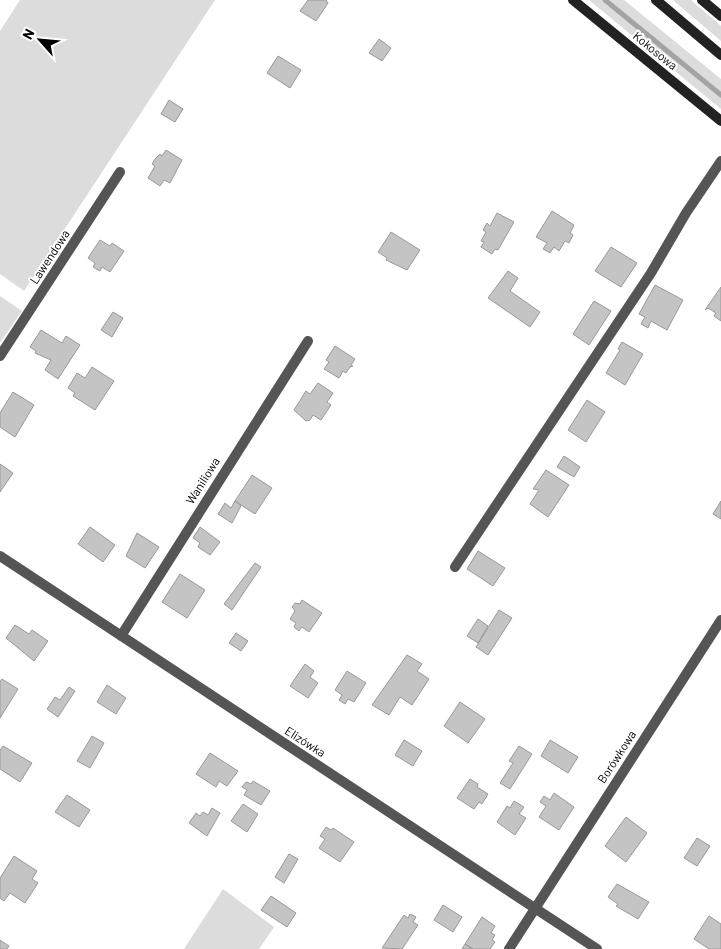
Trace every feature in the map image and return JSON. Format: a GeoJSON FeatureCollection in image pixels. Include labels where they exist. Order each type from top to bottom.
{"type":"FeatureCollection","features":[{"type":"Feature","properties":{"kind":"street","name":"Kokosowa"},"geometry":{"type":"LineString","coordinates":[[573,0],[721,121]]}},
{"type":"Feature","properties":{"kind":"street"},"geometry":{"type":"LineString","coordinates":[[656,0],[721,55]]}},
{"type":"Feature","properties":{"kind":"street"},"geometry":{"type":"LineString","coordinates":[[702,0],[721,16]]}},
{"type":"Feature","properties":{"kind":"street"},"geometry":{"type":"LineString","coordinates":[[455,568],[651,273],[695,198],[721,161]]}},
{"type":"Feature","properties":{"kind":"street","name":"Lawendowa"},"geometry":{"type":"LineString","coordinates":[[0,356],[120,172]]}},
{"type":"Feature","properties":{"kind":"street","name":"Waniliowa"},"geometry":{"type":"LineString","coordinates":[[121,636],[308,341]]}},
{"type":"Feature","properties":{"kind":"street","name":"Elizówka"},"geometry":{"type":"LineString","coordinates":[[0,556],[597,949]]}},
{"type":"Feature","properties":{"kind":"street","name":"Borówkowa"},"geometry":{"type":"LineString","coordinates":[[509,949],[721,620]]}},
{"type":"Feature","properties":{"kind":"shaded area"},"geometry":{"type":"Polygon","coordinates":[[[20,0],[215,0],[24,291],[0,274],[0,31],[20,0]]]}},
{"type":"Feature","properties":{"kind":"shaded area"},"geometry":{"type":"Polygon","coordinates":[[[589,0],[624,0],[721,79],[721,109],[589,0]]]}},
{"type":"Feature","properties":{"kind":"shaded area"},"geometry":{"type":"Polygon","coordinates":[[[673,0],[691,0],[721,26],[721,41],[673,0]]]}},
{"type":"Feature","properties":{"kind":"shaded area"},"geometry":{"type":"Polygon","coordinates":[[[0,296],[22,311],[0,343],[0,296]]]}},
{"type":"Feature","properties":{"kind":"shaded area"},"geometry":{"type":"Polygon","coordinates":[[[223,889],[274,927],[259,949],[184,949],[223,889]]]}},
{"type":"Feature","properties":{"kind":"building"},"geometry":{"type":"Polygon","coordinates":[[[308,0],[326,0],[328,3],[316,21],[300,11],[308,0]]]}},
{"type":"Feature","properties":{"kind":"building"},"geometry":{"type":"Polygon","coordinates":[[[379,39],[391,48],[382,61],[369,53],[379,39]]]}},
{"type":"Feature","properties":{"kind":"building"},"geometry":{"type":"Polygon","coordinates":[[[278,56],[301,70],[290,88],[267,73],[278,56]]]}},
{"type":"Feature","properties":{"kind":"building"},"geometry":{"type":"Polygon","coordinates":[[[169,100],[183,109],[175,122],[161,114],[169,100]]]}},
{"type":"Feature","properties":{"kind":"building"},"geometry":{"type":"Polygon","coordinates":[[[166,150],[182,160],[170,183],[164,180],[160,186],[148,178],[155,166],[152,164],[155,159],[160,154],[162,156],[166,150]]]}},
{"type":"Feature","properties":{"kind":"building"},"geometry":{"type":"Polygon","coordinates":[[[552,211],[574,225],[570,233],[573,235],[569,243],[565,241],[559,251],[554,247],[550,253],[543,249],[547,243],[536,237],[552,211]]]}},
{"type":"Feature","properties":{"kind":"building"},"geometry":{"type":"Polygon","coordinates":[[[497,213],[514,222],[498,250],[495,249],[492,254],[481,247],[484,242],[481,241],[486,232],[483,230],[487,223],[490,226],[497,213]]]}},
{"type":"Feature","properties":{"kind":"building"},"geometry":{"type":"Polygon","coordinates":[[[391,232],[420,250],[407,270],[386,260],[387,258],[378,252],[391,232]]]}},
{"type":"Feature","properties":{"kind":"building"},"geometry":{"type":"Polygon","coordinates":[[[100,240],[110,246],[112,243],[124,251],[110,272],[102,267],[100,271],[93,267],[95,263],[88,258],[100,240]]]}},
{"type":"Feature","properties":{"kind":"building"},"geometry":{"type":"Polygon","coordinates":[[[611,247],[637,263],[621,287],[595,271],[611,247]]]}},
{"type":"Feature","properties":{"kind":"building"},"geometry":{"type":"Polygon","coordinates":[[[508,271],[518,278],[510,291],[540,312],[530,327],[488,298],[508,271]]]}},
{"type":"Feature","properties":{"kind":"building"},"geometry":{"type":"Polygon","coordinates":[[[655,285],[683,300],[667,330],[651,321],[648,328],[641,324],[645,317],[639,314],[655,285]]]}},
{"type":"Feature","properties":{"kind":"building"},"geometry":{"type":"Polygon","coordinates":[[[721,287],[721,321],[714,316],[716,313],[708,308],[705,310],[721,287]]]}},
{"type":"Feature","properties":{"kind":"building"},"geometry":{"type":"Polygon","coordinates":[[[594,301],[611,311],[589,345],[573,334],[594,301]]]}},
{"type":"Feature","properties":{"kind":"building"},"geometry":{"type":"Polygon","coordinates":[[[113,312],[123,318],[112,337],[101,330],[113,312]]]}},
{"type":"Feature","properties":{"kind":"building"},"geometry":{"type":"Polygon","coordinates":[[[41,330],[62,343],[66,336],[80,345],[58,379],[45,370],[51,360],[35,353],[36,351],[30,347],[41,330]]]}},
{"type":"Feature","properties":{"kind":"building"},"geometry":{"type":"Polygon","coordinates":[[[622,342],[643,354],[625,385],[606,373],[620,350],[618,349],[622,342]]]}},
{"type":"Feature","properties":{"kind":"building"},"geometry":{"type":"Polygon","coordinates":[[[335,346],[355,359],[351,365],[353,366],[346,373],[343,371],[339,378],[324,369],[329,362],[326,360],[335,346]]]}},
{"type":"Feature","properties":{"kind":"building"},"geometry":{"type":"Polygon","coordinates":[[[92,367],[114,381],[95,410],[73,396],[75,393],[68,388],[77,373],[85,378],[92,367]]]}},
{"type":"Feature","properties":{"kind":"building"},"geometry":{"type":"Polygon","coordinates":[[[318,383],[333,393],[327,402],[331,405],[321,420],[313,415],[310,420],[306,421],[294,410],[306,391],[310,394],[318,383]]]}},
{"type":"Feature","properties":{"kind":"building"},"geometry":{"type":"Polygon","coordinates":[[[13,392],[34,405],[15,437],[0,427],[0,413],[13,392]]]}},
{"type":"Feature","properties":{"kind":"building"},"geometry":{"type":"Polygon","coordinates":[[[587,400],[605,412],[586,442],[568,430],[587,400]]]}},
{"type":"Feature","properties":{"kind":"building"},"geometry":{"type":"Polygon","coordinates":[[[564,456],[580,467],[574,477],[557,467],[564,456]]]}},
{"type":"Feature","properties":{"kind":"building"},"geometry":{"type":"Polygon","coordinates":[[[0,464],[13,473],[0,492],[0,464]]]}},
{"type":"Feature","properties":{"kind":"building"},"geometry":{"type":"Polygon","coordinates":[[[546,470],[569,485],[548,517],[530,504],[539,490],[533,489],[546,470]]]}},
{"type":"Feature","properties":{"kind":"building"},"geometry":{"type":"Polygon","coordinates":[[[252,475],[272,488],[255,514],[235,501],[252,475]]]}},
{"type":"Feature","properties":{"kind":"building"},"geometry":{"type":"Polygon","coordinates":[[[235,501],[241,506],[232,523],[218,514],[225,503],[231,508],[235,501]]]}},
{"type":"Feature","properties":{"kind":"building"},"geometry":{"type":"Polygon","coordinates":[[[721,501],[721,519],[713,514],[721,501]]]}},
{"type":"Feature","properties":{"kind":"building"},"geometry":{"type":"Polygon","coordinates":[[[90,527],[115,545],[103,562],[78,544],[90,527]]]}},
{"type":"Feature","properties":{"kind":"building"},"geometry":{"type":"Polygon","coordinates":[[[200,527],[220,542],[210,555],[198,547],[200,543],[193,538],[200,527]]]}},
{"type":"Feature","properties":{"kind":"building"},"geometry":{"type":"Polygon","coordinates":[[[137,533],[159,547],[145,568],[126,556],[137,533]]]}},
{"type":"Feature","properties":{"kind":"building"},"geometry":{"type":"Polygon","coordinates":[[[478,551],[505,568],[493,586],[467,569],[478,551]]]}},
{"type":"Feature","properties":{"kind":"building"},"geometry":{"type":"Polygon","coordinates":[[[255,563],[261,567],[232,610],[224,604],[255,563]]]}},
{"type":"Feature","properties":{"kind":"building"},"geometry":{"type":"Polygon","coordinates":[[[180,574],[205,590],[187,618],[162,602],[180,574]]]}},
{"type":"Feature","properties":{"kind":"building"},"geometry":{"type":"Polygon","coordinates":[[[302,600],[322,613],[309,632],[302,627],[299,631],[294,627],[296,623],[290,619],[295,611],[292,607],[295,603],[300,604],[302,600]]]}},
{"type":"Feature","properties":{"kind":"building"},"geometry":{"type":"Polygon","coordinates":[[[499,610],[512,618],[488,655],[476,647],[499,610]]]}},
{"type":"Feature","properties":{"kind":"building"},"geometry":{"type":"Polygon","coordinates":[[[478,619],[488,626],[478,643],[467,636],[478,619]]]}},
{"type":"Feature","properties":{"kind":"building"},"geometry":{"type":"Polygon","coordinates":[[[15,625],[29,634],[32,630],[48,641],[34,661],[6,638],[15,625]]]}},
{"type":"Feature","properties":{"kind":"building"},"geometry":{"type":"Polygon","coordinates":[[[236,633],[248,641],[241,651],[229,643],[236,633]]]}},
{"type":"Feature","properties":{"kind":"building"},"geometry":{"type":"Polygon","coordinates":[[[407,655],[422,664],[417,671],[429,679],[412,705],[400,697],[389,715],[372,705],[407,655]]]}},
{"type":"Feature","properties":{"kind":"building"},"geometry":{"type":"Polygon","coordinates":[[[305,664],[314,671],[310,677],[318,683],[308,698],[290,686],[305,664]]]}},
{"type":"Feature","properties":{"kind":"building"},"geometry":{"type":"Polygon","coordinates":[[[347,671],[366,683],[354,702],[348,699],[345,704],[339,700],[342,695],[335,690],[347,671]]]}},
{"type":"Feature","properties":{"kind":"building"},"geometry":{"type":"Polygon","coordinates":[[[2,679],[18,689],[0,718],[0,682],[2,679]]]}},
{"type":"Feature","properties":{"kind":"building"},"geometry":{"type":"Polygon","coordinates":[[[107,685],[126,698],[116,714],[97,702],[107,685]]]}},
{"type":"Feature","properties":{"kind":"building"},"geometry":{"type":"Polygon","coordinates":[[[69,687],[75,691],[58,717],[47,709],[55,697],[60,700],[69,687]]]}},
{"type":"Feature","properties":{"kind":"building"},"geometry":{"type":"Polygon","coordinates":[[[460,702],[485,719],[468,743],[444,726],[460,702]]]}},
{"type":"Feature","properties":{"kind":"building"},"geometry":{"type":"Polygon","coordinates":[[[92,736],[104,743],[90,768],[77,761],[92,736]]]}},
{"type":"Feature","properties":{"kind":"building"},"geometry":{"type":"Polygon","coordinates":[[[404,740],[422,751],[413,766],[395,755],[404,740]]]}},
{"type":"Feature","properties":{"kind":"building"},"geometry":{"type":"Polygon","coordinates":[[[550,740],[578,757],[568,773],[541,756],[550,740]]]}},
{"type":"Feature","properties":{"kind":"building"},"geometry":{"type":"Polygon","coordinates":[[[3,746],[32,763],[20,782],[0,769],[0,750],[3,746]]]}},
{"type":"Feature","properties":{"kind":"building"},"geometry":{"type":"Polygon","coordinates":[[[519,746],[532,754],[510,789],[500,783],[513,763],[509,761],[519,746]]]}},
{"type":"Feature","properties":{"kind":"building"},"geometry":{"type":"Polygon","coordinates":[[[210,753],[238,771],[227,786],[219,781],[216,787],[196,774],[210,753]]]}},
{"type":"Feature","properties":{"kind":"building"},"geometry":{"type":"Polygon","coordinates":[[[470,779],[478,784],[477,787],[488,794],[482,804],[479,802],[474,809],[457,798],[470,779]]]}},
{"type":"Feature","properties":{"kind":"building"},"geometry":{"type":"Polygon","coordinates":[[[253,781],[270,791],[261,805],[244,795],[247,790],[242,787],[246,782],[251,784],[253,781]]]}},
{"type":"Feature","properties":{"kind":"building"},"geometry":{"type":"Polygon","coordinates":[[[554,793],[574,807],[559,830],[539,817],[546,806],[540,802],[544,796],[550,800],[554,793]]]}},
{"type":"Feature","properties":{"kind":"building"},"geometry":{"type":"Polygon","coordinates":[[[67,795],[90,810],[79,827],[55,812],[67,795]]]}},
{"type":"Feature","properties":{"kind":"building"},"geometry":{"type":"Polygon","coordinates":[[[514,801],[524,807],[519,814],[526,818],[515,835],[497,822],[507,806],[510,808],[514,801]]]}},
{"type":"Feature","properties":{"kind":"building"},"geometry":{"type":"Polygon","coordinates":[[[243,804],[258,814],[247,832],[231,821],[243,804]]]}},
{"type":"Feature","properties":{"kind":"building"},"geometry":{"type":"Polygon","coordinates":[[[212,808],[220,813],[207,836],[189,823],[196,813],[200,816],[203,812],[208,815],[212,808]]]}},
{"type":"Feature","properties":{"kind":"building"},"geometry":{"type":"Polygon","coordinates":[[[626,817],[647,833],[626,862],[605,846],[626,817]]]}},
{"type":"Feature","properties":{"kind":"building"},"geometry":{"type":"Polygon","coordinates":[[[326,827],[331,830],[333,828],[354,842],[340,862],[319,848],[325,839],[320,836],[326,827]]]}},
{"type":"Feature","properties":{"kind":"building"},"geometry":{"type":"Polygon","coordinates":[[[697,838],[710,846],[697,866],[684,858],[697,838]]]}},
{"type":"Feature","properties":{"kind":"building"},"geometry":{"type":"Polygon","coordinates":[[[289,854],[298,859],[284,883],[275,877],[289,854]]]}},
{"type":"Feature","properties":{"kind":"building"},"geometry":{"type":"Polygon","coordinates":[[[14,856],[37,871],[32,879],[38,883],[25,903],[10,893],[4,901],[0,898],[0,878],[14,856]]]}},
{"type":"Feature","properties":{"kind":"building"},"geometry":{"type":"Polygon","coordinates":[[[617,884],[649,902],[638,919],[616,906],[618,904],[608,897],[617,884]]]}},
{"type":"Feature","properties":{"kind":"building"},"geometry":{"type":"Polygon","coordinates":[[[271,896],[296,913],[287,927],[261,910],[271,896]]]}},
{"type":"Feature","properties":{"kind":"building"},"geometry":{"type":"Polygon","coordinates":[[[443,905],[462,917],[453,932],[434,920],[443,905]]]}},
{"type":"Feature","properties":{"kind":"building"},"geometry":{"type":"Polygon","coordinates":[[[410,914],[416,917],[413,922],[418,925],[402,949],[382,948],[404,915],[408,918],[410,914]]]}},
{"type":"Feature","properties":{"kind":"building"},"geometry":{"type":"Polygon","coordinates":[[[709,916],[721,924],[721,949],[709,949],[694,939],[709,916]]]}},
{"type":"Feature","properties":{"kind":"building"},"geometry":{"type":"Polygon","coordinates":[[[482,917],[495,926],[491,933],[495,935],[492,940],[495,942],[490,949],[473,949],[465,944],[482,917]]]}},
{"type":"Feature","properties":{"kind":"building"},"geometry":{"type":"Polygon","coordinates":[[[0,940],[9,946],[7,949],[0,949],[0,940]]]}},
{"type":"Feature","properties":{"kind":"building"},"geometry":{"type":"Polygon","coordinates":[[[465,944],[473,949],[462,949],[465,944]]]}},
{"type":"Feature","properties":{"kind":"waterway"},"geometry":{"type":"LineString","coordinates":[[605,0],[721,95]]}}]}
